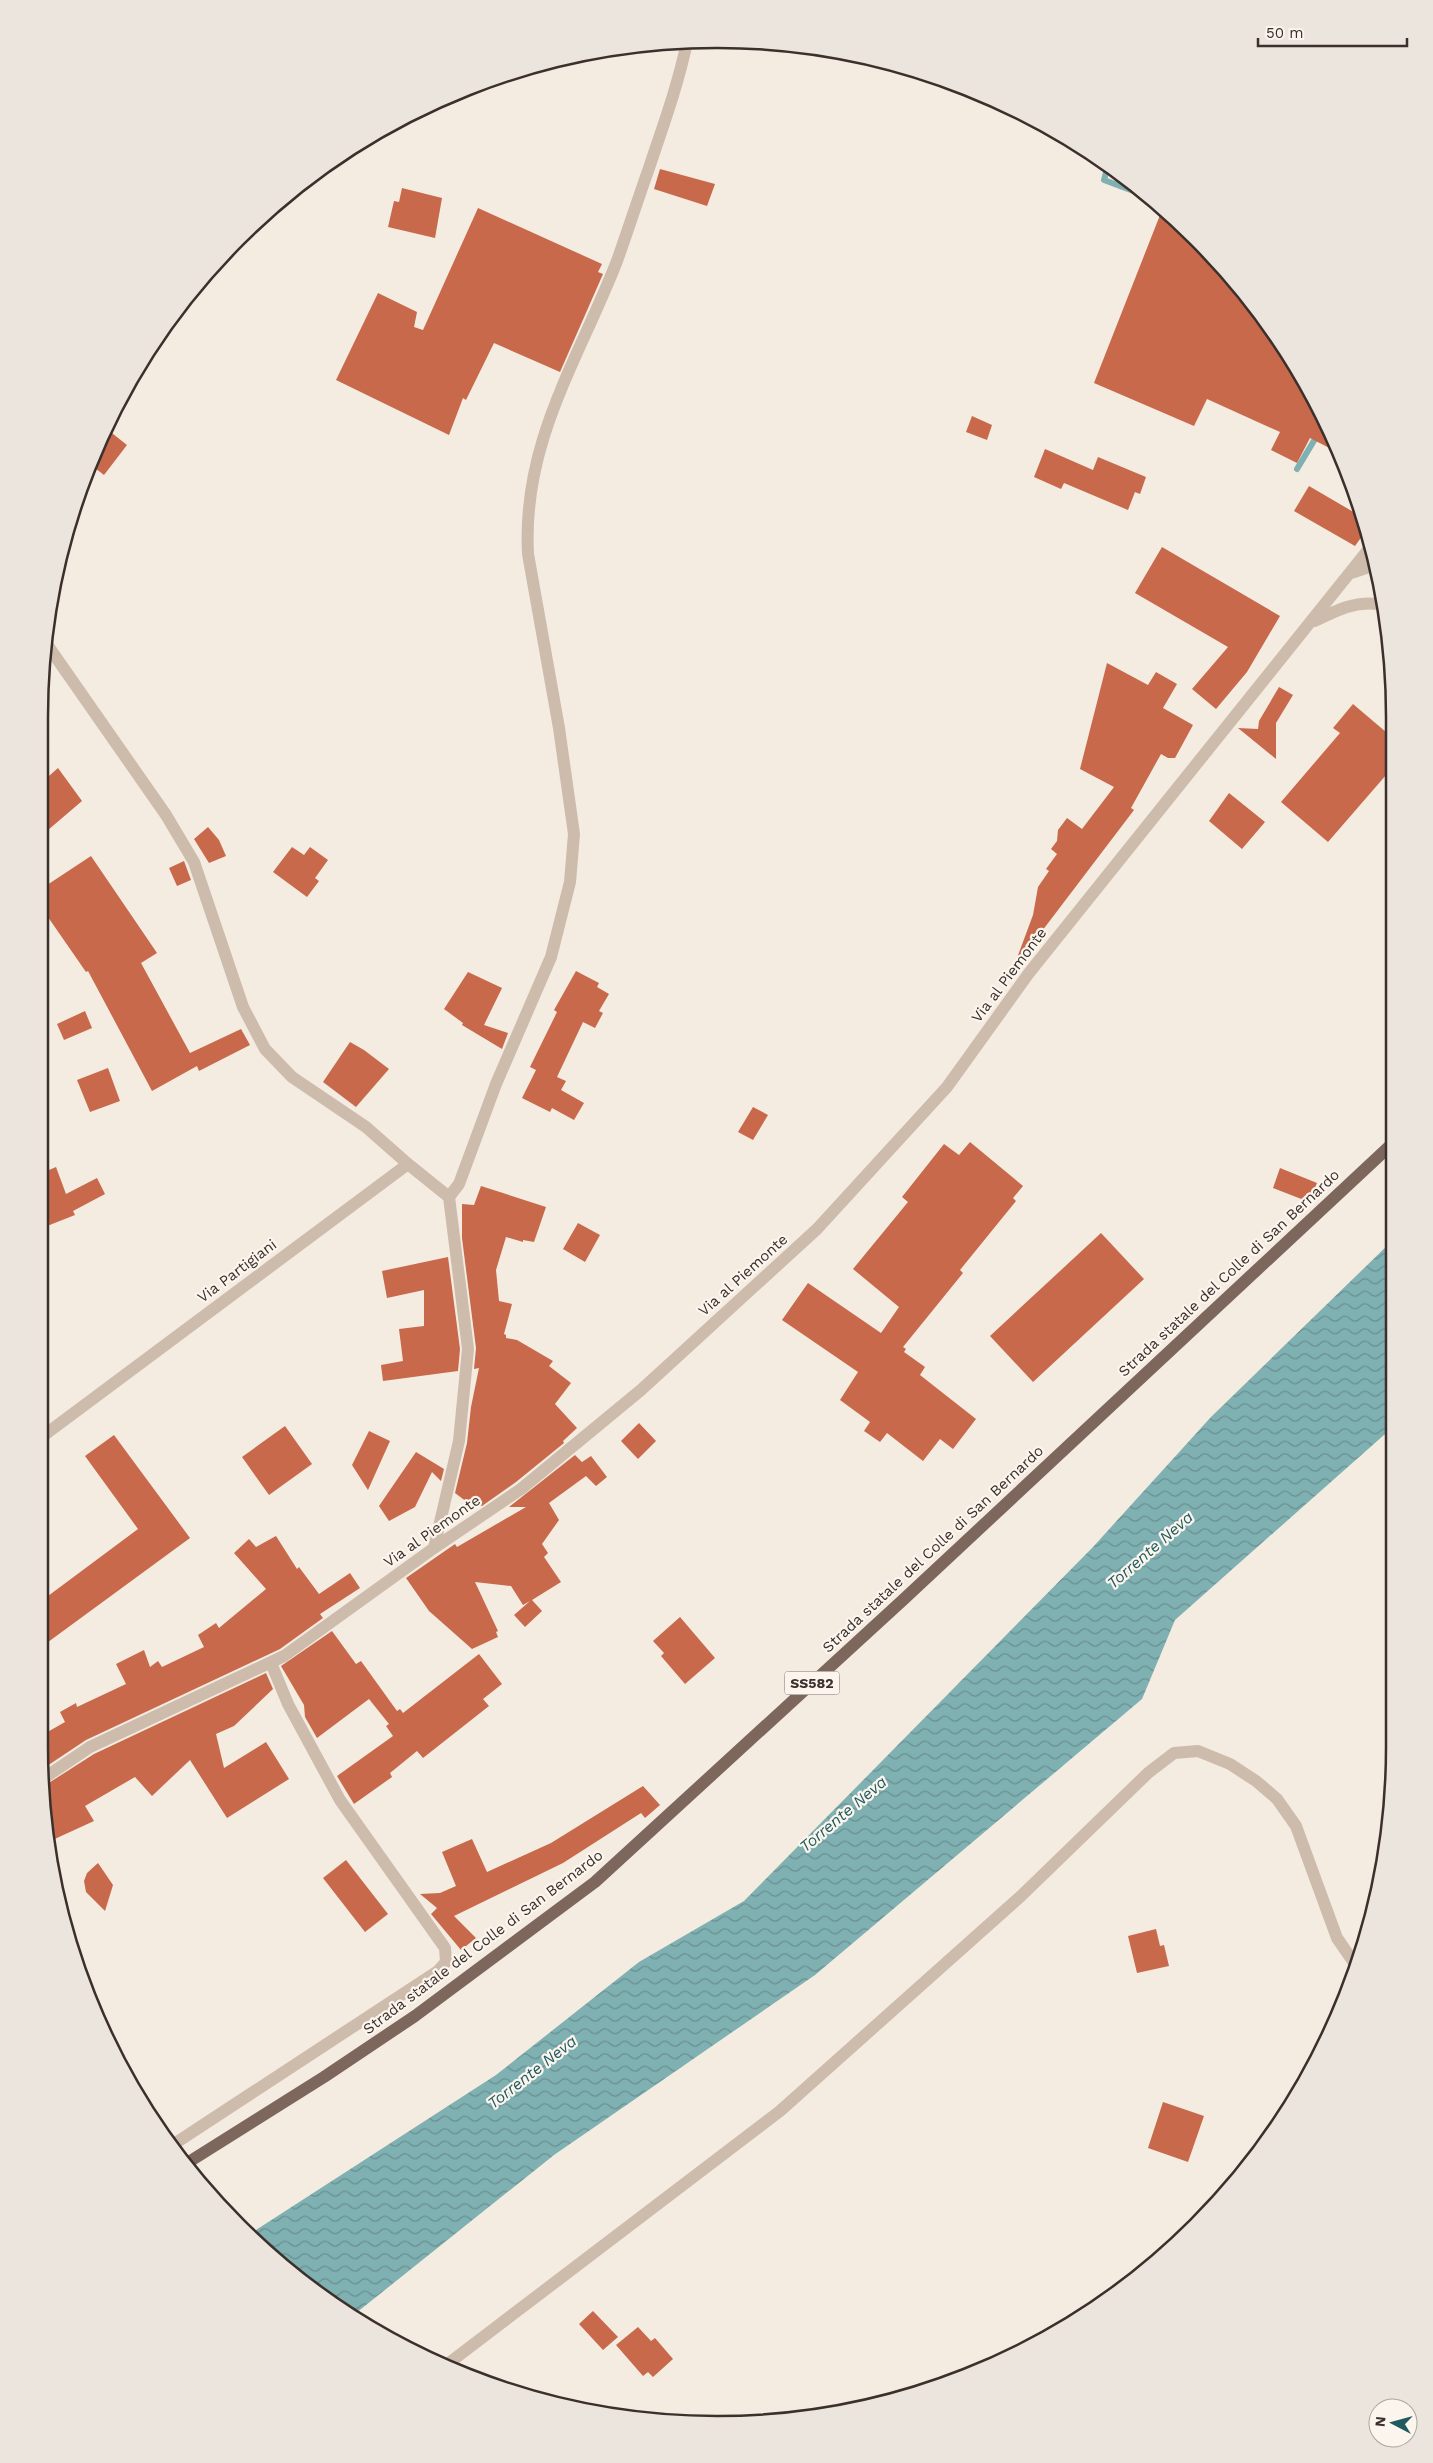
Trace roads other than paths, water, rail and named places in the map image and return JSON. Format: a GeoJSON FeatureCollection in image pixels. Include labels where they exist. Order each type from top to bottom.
{"type":"FeatureCollection","features":[{"type":"Feature","properties":{"kind":"main road","name":"Strada statale del Colle di San Bernardo"},"geometry":{"type":"LineString","coordinates":[[192,2161],[324,2077],[415,2016],[595,1882],[904,1599],[1386,1149]]}},
{"type":"Feature","properties":{"kind":"street"},"geometry":{"type":"LineString","coordinates":[[449,1197],[459,1184],[496,1084],[551,957],[570,882],[572,824],[560,728],[528,554],[527,529],[532,480],[542,437],[616,261],[679,80],[686,49]]}},
{"type":"Feature","properties":{"kind":"street","name":"Via al Piemonte"},"geometry":{"type":"LineString","coordinates":[[49,1775],[90,1747],[284,1656],[434,1548],[521,1489],[633,1397],[817,1229],[948,1087],[1029,972],[1365,553]]}},
{"type":"Feature","properties":{"kind":"street"},"geometry":{"type":"LineString","coordinates":[[1349,574],[1369,567]]}},
{"type":"Feature","properties":{"kind":"street","name":"Via al Piemonte"},"geometry":{"type":"LineString","coordinates":[[1310,623],[1348,605],[1366,602],[1376,604]]}},
{"type":"Feature","properties":{"kind":"street"},"geometry":{"type":"LineString","coordinates":[[51,650],[166,815],[194,862],[243,1007],[265,1049],[292,1076],[366,1127],[449,1197],[468,1349],[458,1441],[434,1548]]}},
{"type":"Feature","properties":{"kind":"street","name":"Via Partigiani"},"geometry":{"type":"LineString","coordinates":[[48,1432],[408,1164]]}},
{"type":"Feature","properties":{"kind":"street"},"geometry":{"type":"LineString","coordinates":[[177,2142],[386,2006],[438,1971],[446,1962],[445,1948],[340,1800],[288,1704],[271,1663]]}},
{"type":"Feature","properties":{"kind":"street"},"geometry":{"type":"LineString","coordinates":[[452,2361],[780,2111],[1021,1896],[1148,1773],[1174,1752],[1198,1751],[1230,1764],[1256,1781],[1277,1799],[1296,1826],[1337,1938],[1351,1958]]}},
{"type":"Feature","properties":{"kind":"water","name":"Torrente Neva"},"geometry":{"type":"Polygon","coordinates":[[[1386,1247],[1386,1433],[1175,1620],[1142,1699],[815,1975],[554,2155],[358,2311],[309,2277],[255,2231],[496,2075],[639,1962],[744,1901],[1093,1547],[1211,1417],[1386,1247]]]}},
{"type":"Feature","properties":{"kind":"waterway"},"geometry":{"type":"LineString","coordinates":[[1106,173],[1104,180],[1127,189]]}},
{"type":"Feature","properties":{"kind":"waterway"},"geometry":{"type":"LineString","coordinates":[[1297,469],[1321,429]]}}]}
